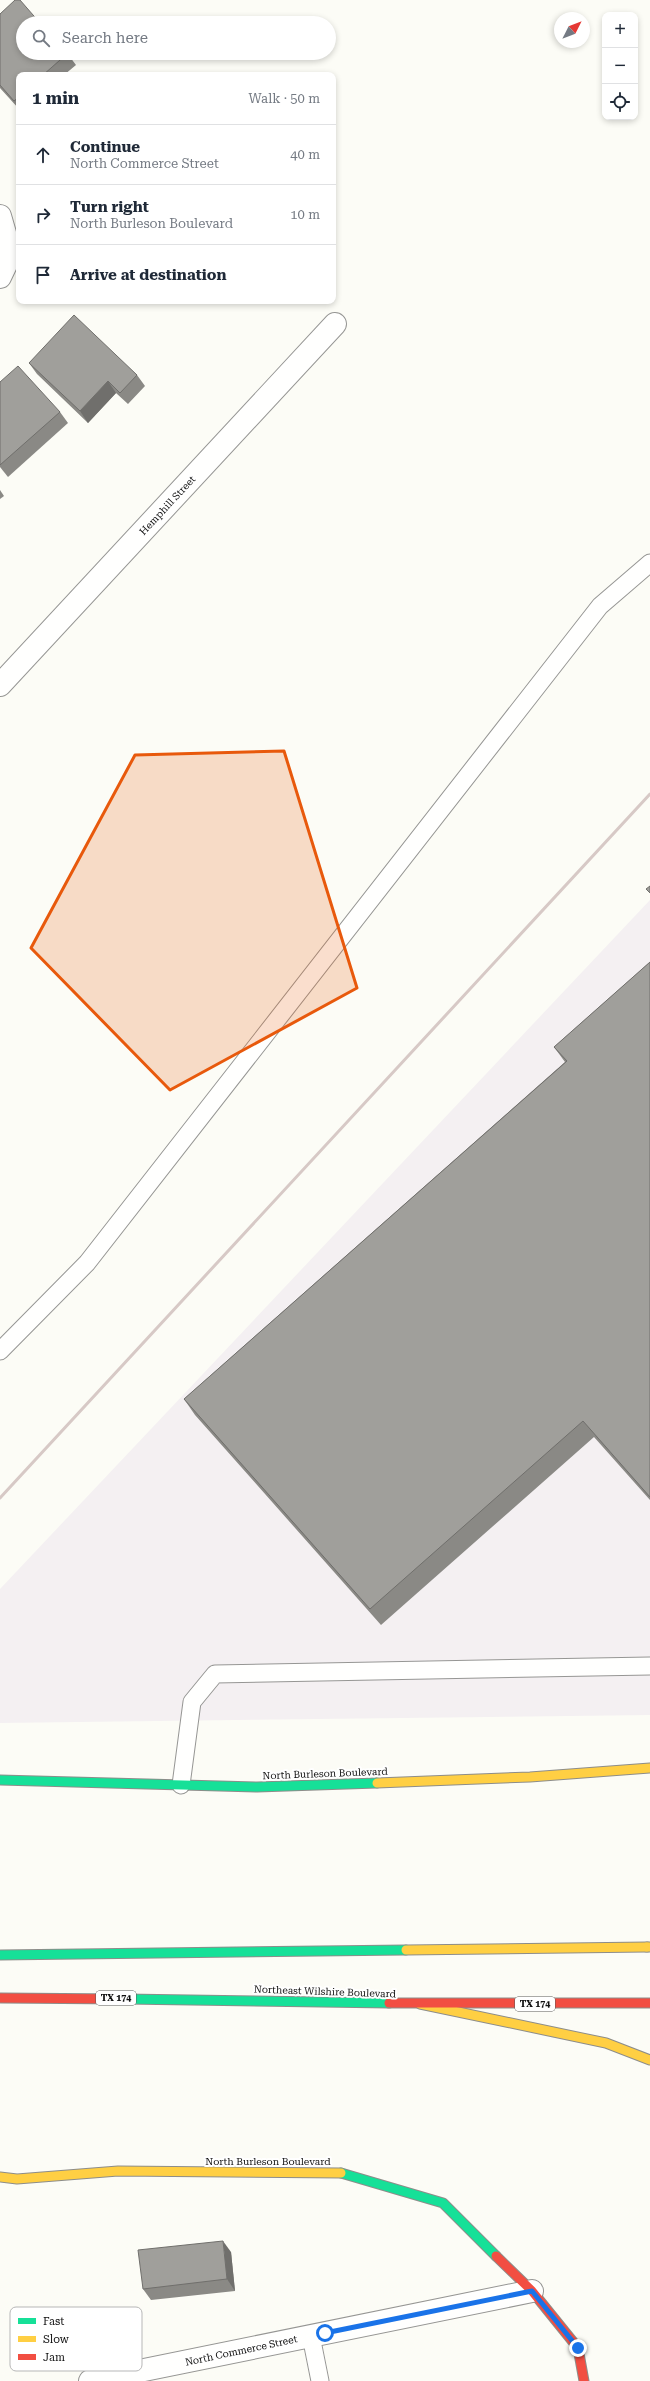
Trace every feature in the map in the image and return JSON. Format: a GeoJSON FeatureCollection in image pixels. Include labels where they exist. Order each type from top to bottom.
{"type":"FeatureCollection","features":[{"type":"Feature","properties":{"kind":"main road","name":"North Burleson Boulevard"},"geometry":{"type":"LineString","coordinates":[[0,1780],[257,1787],[522,1777],[650,1768]]}},
{"type":"Feature","properties":{"kind":"main road"},"geometry":{"type":"LineString","coordinates":[[0,1954],[649,1947]]}},
{"type":"Feature","properties":{"kind":"main road","name":"Northeast Wilshire Boulevard"},"geometry":{"type":"LineString","coordinates":[[0,1998],[232,1999],[420,2004],[650,2003]]}},
{"type":"Feature","properties":{"kind":"main road"},"geometry":{"type":"LineString","coordinates":[[420,2004],[606,2043],[650,2060]]}},
{"type":"Feature","properties":{"kind":"main road","name":"North Burleson Boulevard"},"geometry":{"type":"LineString","coordinates":[[0,2177],[17,2178],[118,2172],[338,2172],[443,2203],[532,2291],[578,2348],[584,2381]]}},
{"type":"Feature","properties":{"kind":"street"},"geometry":{"type":"LineString","coordinates":[[0,216],[11,254],[0,277]]}},
{"type":"Feature","properties":{"kind":"street","name":"Hemphill Street"},"geometry":{"type":"LineString","coordinates":[[0,685],[335,324]]}},
{"type":"Feature","properties":{"kind":"street","name":"North Commerce Street"},"geometry":{"type":"LineString","coordinates":[[142,2370],[532,2291]]}},
{"type":"Feature","properties":{"kind":"street","name":"North Commerce Street"},"geometry":{"type":"LineString","coordinates":[[90,2381],[139,2371]]}},
{"type":"Feature","properties":{"kind":"lane"},"geometry":{"type":"LineString","coordinates":[[0,1351],[87,1263],[600,606],[650,563]]}},
{"type":"Feature","properties":{"kind":"lane"},"geometry":{"type":"LineString","coordinates":[[181,1785],[192,1702],[215,1674],[650,1666]]}},
{"type":"Feature","properties":{"kind":"lane"},"geometry":{"type":"LineString","coordinates":[[311,2336],[320,2381]]}},
{"type":"Feature","properties":{"kind":"highlighted area"},"geometry":{"type":"Polygon","coordinates":[[[284,751],[357,988],[170,1090],[31,948],[135,755],[284,751]]]}},
{"type":"Feature","properties":{"kind":"shaded area"},"geometry":{"type":"Polygon","coordinates":[[[650,900],[650,1715],[0,1723],[0,1589],[650,900]]]}},
{"type":"Feature","properties":{"kind":"building"},"geometry":{"type":"Polygon","coordinates":[[[15,0],[20,0],[34,16],[16,16],[16,60],[60,60],[46,72],[16,72],[16,99],[14,101],[0,85],[0,14],[15,0]]]}},
{"type":"Feature","properties":{"kind":"building"},"geometry":{"type":"Polygon","coordinates":[[[74,315],[137,375],[120,393],[108,381],[80,411],[29,363],[74,315]]]}},
{"type":"Feature","properties":{"kind":"building"},"geometry":{"type":"Polygon","coordinates":[[[18,366],[60,412],[0,465],[0,382],[18,366]]]}},
{"type":"Feature","properties":{"kind":"building"},"geometry":{"type":"Polygon","coordinates":[[[650,886],[650,893],[646,889],[650,886]]]}},
{"type":"Feature","properties":{"kind":"building"},"geometry":{"type":"Polygon","coordinates":[[[650,962],[650,1497],[583,1421],[370,1609],[184,1399],[567,1061],[554,1047],[650,962]]]}},
{"type":"Feature","properties":{"kind":"building"},"geometry":{"type":"Polygon","coordinates":[[[223,2241],[227,2279],[143,2289],[138,2250],[223,2241]]]}},
{"type":"Feature","properties":{"kind":"railway"},"geometry":{"type":"LineString","coordinates":[[0,1498],[650,794]]}},
{"type":"Feature","properties":{"kind":"traffic: fast"},"geometry":{"type":"LineString","coordinates":[[0,1780],[257,1787],[377,1783]]}},
{"type":"Feature","properties":{"kind":"traffic: fast"},"geometry":{"type":"LineString","coordinates":[[0,1955],[406,1950]]}},
{"type":"Feature","properties":{"kind":"traffic: fast"},"geometry":{"type":"LineString","coordinates":[[125,1999],[389,2003]]}},
{"type":"Feature","properties":{"kind":"traffic: fast"},"geometry":{"type":"LineString","coordinates":[[341,2173],[443,2203],[496,2256]]}},
{"type":"Feature","properties":{"kind":"traffic: slow"},"geometry":{"type":"LineString","coordinates":[[377,1783],[530,1777],[650,1768]]}},
{"type":"Feature","properties":{"kind":"traffic: slow"},"geometry":{"type":"LineString","coordinates":[[406,1950],[647,1947]]}},
{"type":"Feature","properties":{"kind":"traffic: slow"},"geometry":{"type":"LineString","coordinates":[[420,2004],[606,2043],[650,2060]]}},
{"type":"Feature","properties":{"kind":"traffic: slow"},"geometry":{"type":"LineString","coordinates":[[0,2177],[17,2179],[118,2171],[341,2173]]}},
{"type":"Feature","properties":{"kind":"traffic: jam"},"geometry":{"type":"LineString","coordinates":[[0,1998],[125,1999]]}},
{"type":"Feature","properties":{"kind":"traffic: jam"},"geometry":{"type":"LineString","coordinates":[[389,2003],[650,2003]]}},
{"type":"Feature","properties":{"kind":"traffic: jam"},"geometry":{"type":"LineString","coordinates":[[496,2256],[532,2291],[578,2348],[584,2381]]}},
{"type":"Feature","properties":{"kind":"route"},"geometry":{"type":"LineString","coordinates":[[325,2333],[532,2291],[578,2348]]}}]}
